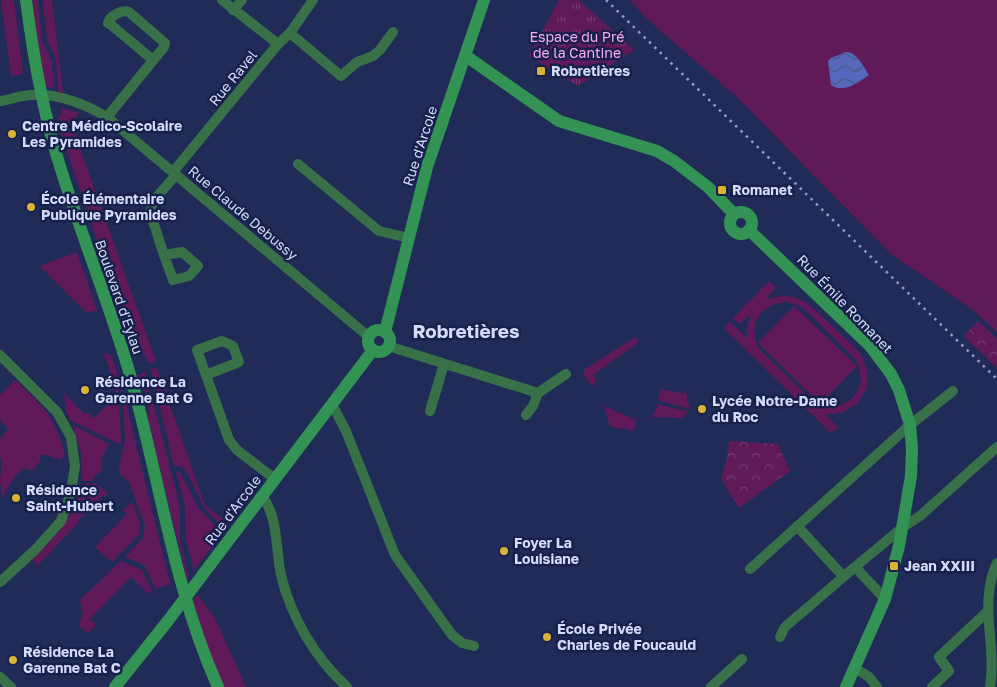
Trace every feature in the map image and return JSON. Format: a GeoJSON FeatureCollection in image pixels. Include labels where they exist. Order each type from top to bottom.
{"type":"FeatureCollection","features":[{"type":"Feature","properties":{"kind":"main road","name":"Boulevard d'Eylau"},"geometry":{"type":"LineString","coordinates":[[26,0],[40,96],[58,162],[132,383],[156,474],[178,575],[198,637],[218,687]]}},
{"type":"Feature","properties":{"kind":"main road","name":"Rue d'Arcole"},"geometry":{"type":"LineString","coordinates":[[385,332],[427,167],[484,0]]}},
{"type":"Feature","properties":{"kind":"main road","name":"Rue Émile Romanet"},"geometry":{"type":"LineString","coordinates":[[466,56],[559,121],[656,151],[674,161],[708,187],[734,214],[730,219],[732,229],[741,234],[749,230],[870,346],[891,374],[899,390],[910,425],[912,448],[911,476],[903,528],[884,599],[846,687]]}},
{"type":"Feature","properties":{"kind":"main road"},"geometry":{"type":"LineString","coordinates":[[376,331],[385,332],[389,337],[388,346],[380,352],[373,350],[368,343],[369,336],[376,331]]}},
{"type":"Feature","properties":{"kind":"main road","name":"Rue d'Arcole"},"geometry":{"type":"LineString","coordinates":[[115,687],[167,622],[373,350]]}},
{"type":"Feature","properties":{"kind":"street"},"geometry":{"type":"LineString","coordinates":[[222,0],[278,44]]}},
{"type":"Feature","properties":{"kind":"street"},"geometry":{"type":"LineString","coordinates":[[233,10],[242,0]]}},
{"type":"Feature","properties":{"kind":"street","name":"Rue Ravel"},"geometry":{"type":"LineString","coordinates":[[164,255],[150,212],[154,200],[278,44],[290,33],[313,0]]}},
{"type":"Feature","properties":{"kind":"street"},"geometry":{"type":"LineString","coordinates":[[108,116],[164,47],[165,44],[126,10],[108,20],[110,24],[153,60]]}},
{"type":"Feature","properties":{"kind":"street"},"geometry":{"type":"LineString","coordinates":[[290,33],[342,76],[358,62],[373,56],[380,50],[393,32]]}},
{"type":"Feature","properties":{"kind":"street","name":"Rue Claude Debussy"},"geometry":{"type":"LineString","coordinates":[[0,101],[24,95],[67,99],[108,116],[369,336]]}},
{"type":"Feature","properties":{"kind":"street"},"geometry":{"type":"LineString","coordinates":[[298,164],[379,231],[409,238]]}},
{"type":"Feature","properties":{"kind":"street"},"geometry":{"type":"LineString","coordinates":[[388,346],[538,393]]}},
{"type":"Feature","properties":{"kind":"street"},"geometry":{"type":"LineString","coordinates":[[0,355],[57,412],[71,437],[74,466],[71,492],[61,521],[35,550],[0,582]]}},
{"type":"Feature","properties":{"kind":"street"},"geometry":{"type":"LineString","coordinates":[[430,411],[444,364]]}},
{"type":"Feature","properties":{"kind":"street"},"geometry":{"type":"LineString","coordinates":[[526,415],[533,406],[538,393],[566,374]]}},
{"type":"Feature","properties":{"kind":"street"},"geometry":{"type":"LineString","coordinates":[[206,375],[229,440],[237,450],[275,479]]}},
{"type":"Feature","properties":{"kind":"street"},"geometry":{"type":"LineString","coordinates":[[750,569],[910,425],[953,390]]}},
{"type":"Feature","properties":{"kind":"street"},"geometry":{"type":"LineString","coordinates":[[330,407],[335,410],[346,431],[387,538],[399,561],[452,635],[462,643],[474,646]]}},
{"type":"Feature","properties":{"kind":"street"},"geometry":{"type":"LineString","coordinates":[[780,637],[785,627],[843,576],[920,516],[997,446]]}},
{"type":"Feature","properties":{"kind":"street"},"geometry":{"type":"LineString","coordinates":[[262,497],[266,501],[273,519],[282,576],[300,626],[319,657],[347,687]]}},
{"type":"Feature","properties":{"kind":"street"},"geometry":{"type":"LineString","coordinates":[[797,526],[843,576]]}},
{"type":"Feature","properties":{"kind":"street"},"geometry":{"type":"LineString","coordinates":[[990,687],[992,673],[987,612],[989,584],[997,564]]}},
{"type":"Feature","properties":{"kind":"street"},"geometry":{"type":"LineString","coordinates":[[855,567],[884,599]]}},
{"type":"Feature","properties":{"kind":"street"},"geometry":{"type":"LineString","coordinates":[[932,687],[949,671],[939,657],[987,612]]}},
{"type":"Feature","properties":{"kind":"street"},"geometry":{"type":"LineString","coordinates":[[711,687],[742,659]]}},
{"type":"Feature","properties":{"kind":"street"},"geometry":{"type":"LineString","coordinates":[[855,668],[869,677],[877,687]]}},
{"type":"Feature","properties":{"kind":"street"},"geometry":{"type":"LineString","coordinates":[[0,677],[11,687]]}},
{"type":"Feature","properties":{"kind":"green space"},"geometry":{"type":"Polygon","coordinates":[[[1,0],[14,0],[23,72],[21,75],[11,76],[1,0]]]}},
{"type":"Feature","properties":{"kind":"green space"},"geometry":{"type":"Polygon","coordinates":[[[32,0],[38,0],[42,41],[52,62],[54,87],[52,88],[45,86],[40,65],[32,0]]]}},
{"type":"Feature","properties":{"kind":"green space"},"geometry":{"type":"Polygon","coordinates":[[[43,0],[52,0],[63,93],[58,91],[56,58],[47,40],[43,0]]]}},
{"type":"Feature","properties":{"kind":"green space","name":"Espace du Pré de la Cantine"},"geometry":{"type":"Polygon","coordinates":[[[559,0],[579,0],[634,50],[578,86],[529,56],[559,0]]]}},
{"type":"Feature","properties":{"kind":"green space"},"geometry":{"type":"Polygon","coordinates":[[[630,0],[997,0],[997,332],[973,310],[891,254],[738,98],[646,18],[630,0]]]}},
{"type":"Feature","properties":{"kind":"green space"},"geometry":{"type":"Polygon","coordinates":[[[63,108],[79,113],[71,123],[156,361],[149,363],[125,323],[57,121],[63,108]]]}},
{"type":"Feature","properties":{"kind":"green space"},"geometry":{"type":"Polygon","coordinates":[[[77,252],[97,311],[86,312],[41,267],[77,252]]]}},
{"type":"Feature","properties":{"kind":"green space"},"geometry":{"type":"Polygon","coordinates":[[[769,281],[776,288],[767,297],[769,299],[785,296],[805,302],[860,353],[868,374],[866,390],[858,403],[843,412],[825,414],[838,427],[831,433],[724,328],[730,322],[747,338],[750,317],[748,316],[740,324],[733,318],[769,281]],[[787,302],[763,311],[755,324],[756,340],[759,349],[818,406],[829,407],[839,405],[854,396],[859,388],[860,370],[855,359],[798,305],[787,302]]]}},
{"type":"Feature","properties":{"kind":"green space"},"geometry":{"type":"Polygon","coordinates":[[[794,306],[857,366],[820,404],[758,343],[794,306]]]}},
{"type":"Feature","properties":{"kind":"green space"},"geometry":{"type":"Polygon","coordinates":[[[978,321],[997,339],[997,368],[964,336],[978,321]]]}},
{"type":"Feature","properties":{"kind":"green space"},"geometry":{"type":"Polygon","coordinates":[[[635,337],[639,342],[593,375],[597,381],[592,386],[583,374],[584,370],[635,337]]]}},
{"type":"Feature","properties":{"kind":"green space"},"geometry":{"type":"Polygon","coordinates":[[[104,353],[112,357],[118,377],[121,445],[70,420],[66,411],[64,393],[84,414],[88,413],[94,418],[115,398],[116,390],[104,353]]]}},
{"type":"Feature","properties":{"kind":"green space"},"geometry":{"type":"Polygon","coordinates":[[[157,368],[205,505],[229,524],[224,529],[203,506],[188,474],[181,466],[174,466],[151,369],[157,368]]]}},
{"type":"Feature","properties":{"kind":"green space"},"geometry":{"type":"Polygon","coordinates":[[[145,372],[177,494],[180,511],[180,541],[189,577],[187,580],[148,418],[146,395],[142,384],[136,376],[145,372]]]}},
{"type":"Feature","properties":{"kind":"green space"},"geometry":{"type":"Polygon","coordinates":[[[15,380],[47,413],[57,431],[65,455],[61,460],[43,454],[40,456],[40,461],[32,471],[26,468],[15,477],[2,499],[0,439],[8,429],[0,420],[0,395],[15,380]]]}},
{"type":"Feature","properties":{"kind":"green space"},"geometry":{"type":"Polygon","coordinates":[[[661,389],[684,394],[685,389],[690,409],[658,400],[661,389]]]}},
{"type":"Feature","properties":{"kind":"green space"},"geometry":{"type":"Polygon","coordinates":[[[123,391],[170,584],[156,589],[144,565],[125,557],[143,538],[145,526],[129,482],[119,473],[125,441],[123,391]]]}},
{"type":"Feature","properties":{"kind":"green space"},"geometry":{"type":"Polygon","coordinates":[[[658,404],[688,412],[682,418],[652,417],[658,404]]]}},
{"type":"Feature","properties":{"kind":"green space"},"geometry":{"type":"Polygon","coordinates":[[[604,406],[636,420],[634,431],[626,430],[625,427],[620,429],[610,426],[604,406]]]}},
{"type":"Feature","properties":{"kind":"green space"},"geometry":{"type":"Polygon","coordinates":[[[73,425],[109,444],[102,458],[102,471],[91,481],[83,481],[82,479],[81,453],[73,425]]]}},
{"type":"Feature","properties":{"kind":"green space"},"geometry":{"type":"Polygon","coordinates":[[[729,441],[778,444],[790,471],[739,508],[721,479],[727,458],[729,441]]]}},
{"type":"Feature","properties":{"kind":"green space"},"geometry":{"type":"Polygon","coordinates":[[[178,471],[198,507],[222,534],[194,570],[186,540],[185,505],[176,472],[178,471]]]}},
{"type":"Feature","properties":{"kind":"green space"},"geometry":{"type":"Polygon","coordinates":[[[95,483],[108,493],[105,497],[103,495],[80,518],[79,522],[38,565],[32,560],[56,534],[69,516],[81,484],[95,483]]]}},
{"type":"Feature","properties":{"kind":"green space"},"geometry":{"type":"Polygon","coordinates":[[[132,502],[140,523],[140,533],[112,562],[95,547],[127,514],[123,510],[132,502]]]}},
{"type":"Feature","properties":{"kind":"green space"},"geometry":{"type":"Polygon","coordinates":[[[121,561],[142,570],[152,591],[149,594],[131,577],[90,619],[96,625],[88,633],[78,625],[83,614],[80,600],[121,561]]]}},
{"type":"Feature","properties":{"kind":"green space"},"geometry":{"type":"Polygon","coordinates":[[[197,595],[214,616],[246,687],[224,687],[207,645],[193,601],[197,595]]]}},
{"type":"Feature","properties":{"kind":"water"},"geometry":{"type":"Polygon","coordinates":[[[846,52],[857,57],[869,75],[846,88],[836,87],[831,85],[828,61],[846,52]]]}},
{"type":"Feature","properties":{"kind":"railway"},"geometry":{"type":"LineString","coordinates":[[606,0],[997,379]]}},
{"type":"Feature","properties":{"kind":"place","name":"Robretières"},"geometry":{"type":"Point","coordinates":[541,71]}},
{"type":"Feature","properties":{"kind":"place","name":"Centre Médico-Scolaire Les Pyramides"},"geometry":{"type":"Point","coordinates":[12,134]}},
{"type":"Feature","properties":{"kind":"place","name":"Romanet"},"geometry":{"type":"Point","coordinates":[722,190]}},
{"type":"Feature","properties":{"kind":"place","name":"École Élémentaire Publique Pyramides"},"geometry":{"type":"Point","coordinates":[31,207]}},
{"type":"Feature","properties":{"kind":"place","name":"Résidence La Garenne Bat G"},"geometry":{"type":"Point","coordinates":[85,390]}},
{"type":"Feature","properties":{"kind":"place","name":"Lycée Notre-Dame du Roc"},"geometry":{"type":"Point","coordinates":[702,409]}},
{"type":"Feature","properties":{"kind":"place","name":"Résidence Saint-Hubert"},"geometry":{"type":"Point","coordinates":[16,498]}},
{"type":"Feature","properties":{"kind":"place","name":"Foyer La Louisiane"},"geometry":{"type":"Point","coordinates":[504,551]}},
{"type":"Feature","properties":{"kind":"place","name":"Jean XXIII"},"geometry":{"type":"Point","coordinates":[894,566]}},
{"type":"Feature","properties":{"kind":"place","name":"École Privée Charles de Foucauld"},"geometry":{"type":"Point","coordinates":[547,637]}},
{"type":"Feature","properties":{"kind":"place","name":"Résidence La Garenne Bat C"},"geometry":{"type":"Point","coordinates":[13,660]}},
{"type":"Feature","properties":{"kind":"district","name":"Robretières"},"geometry":{"type":"Point","coordinates":[466,331]}}]}
